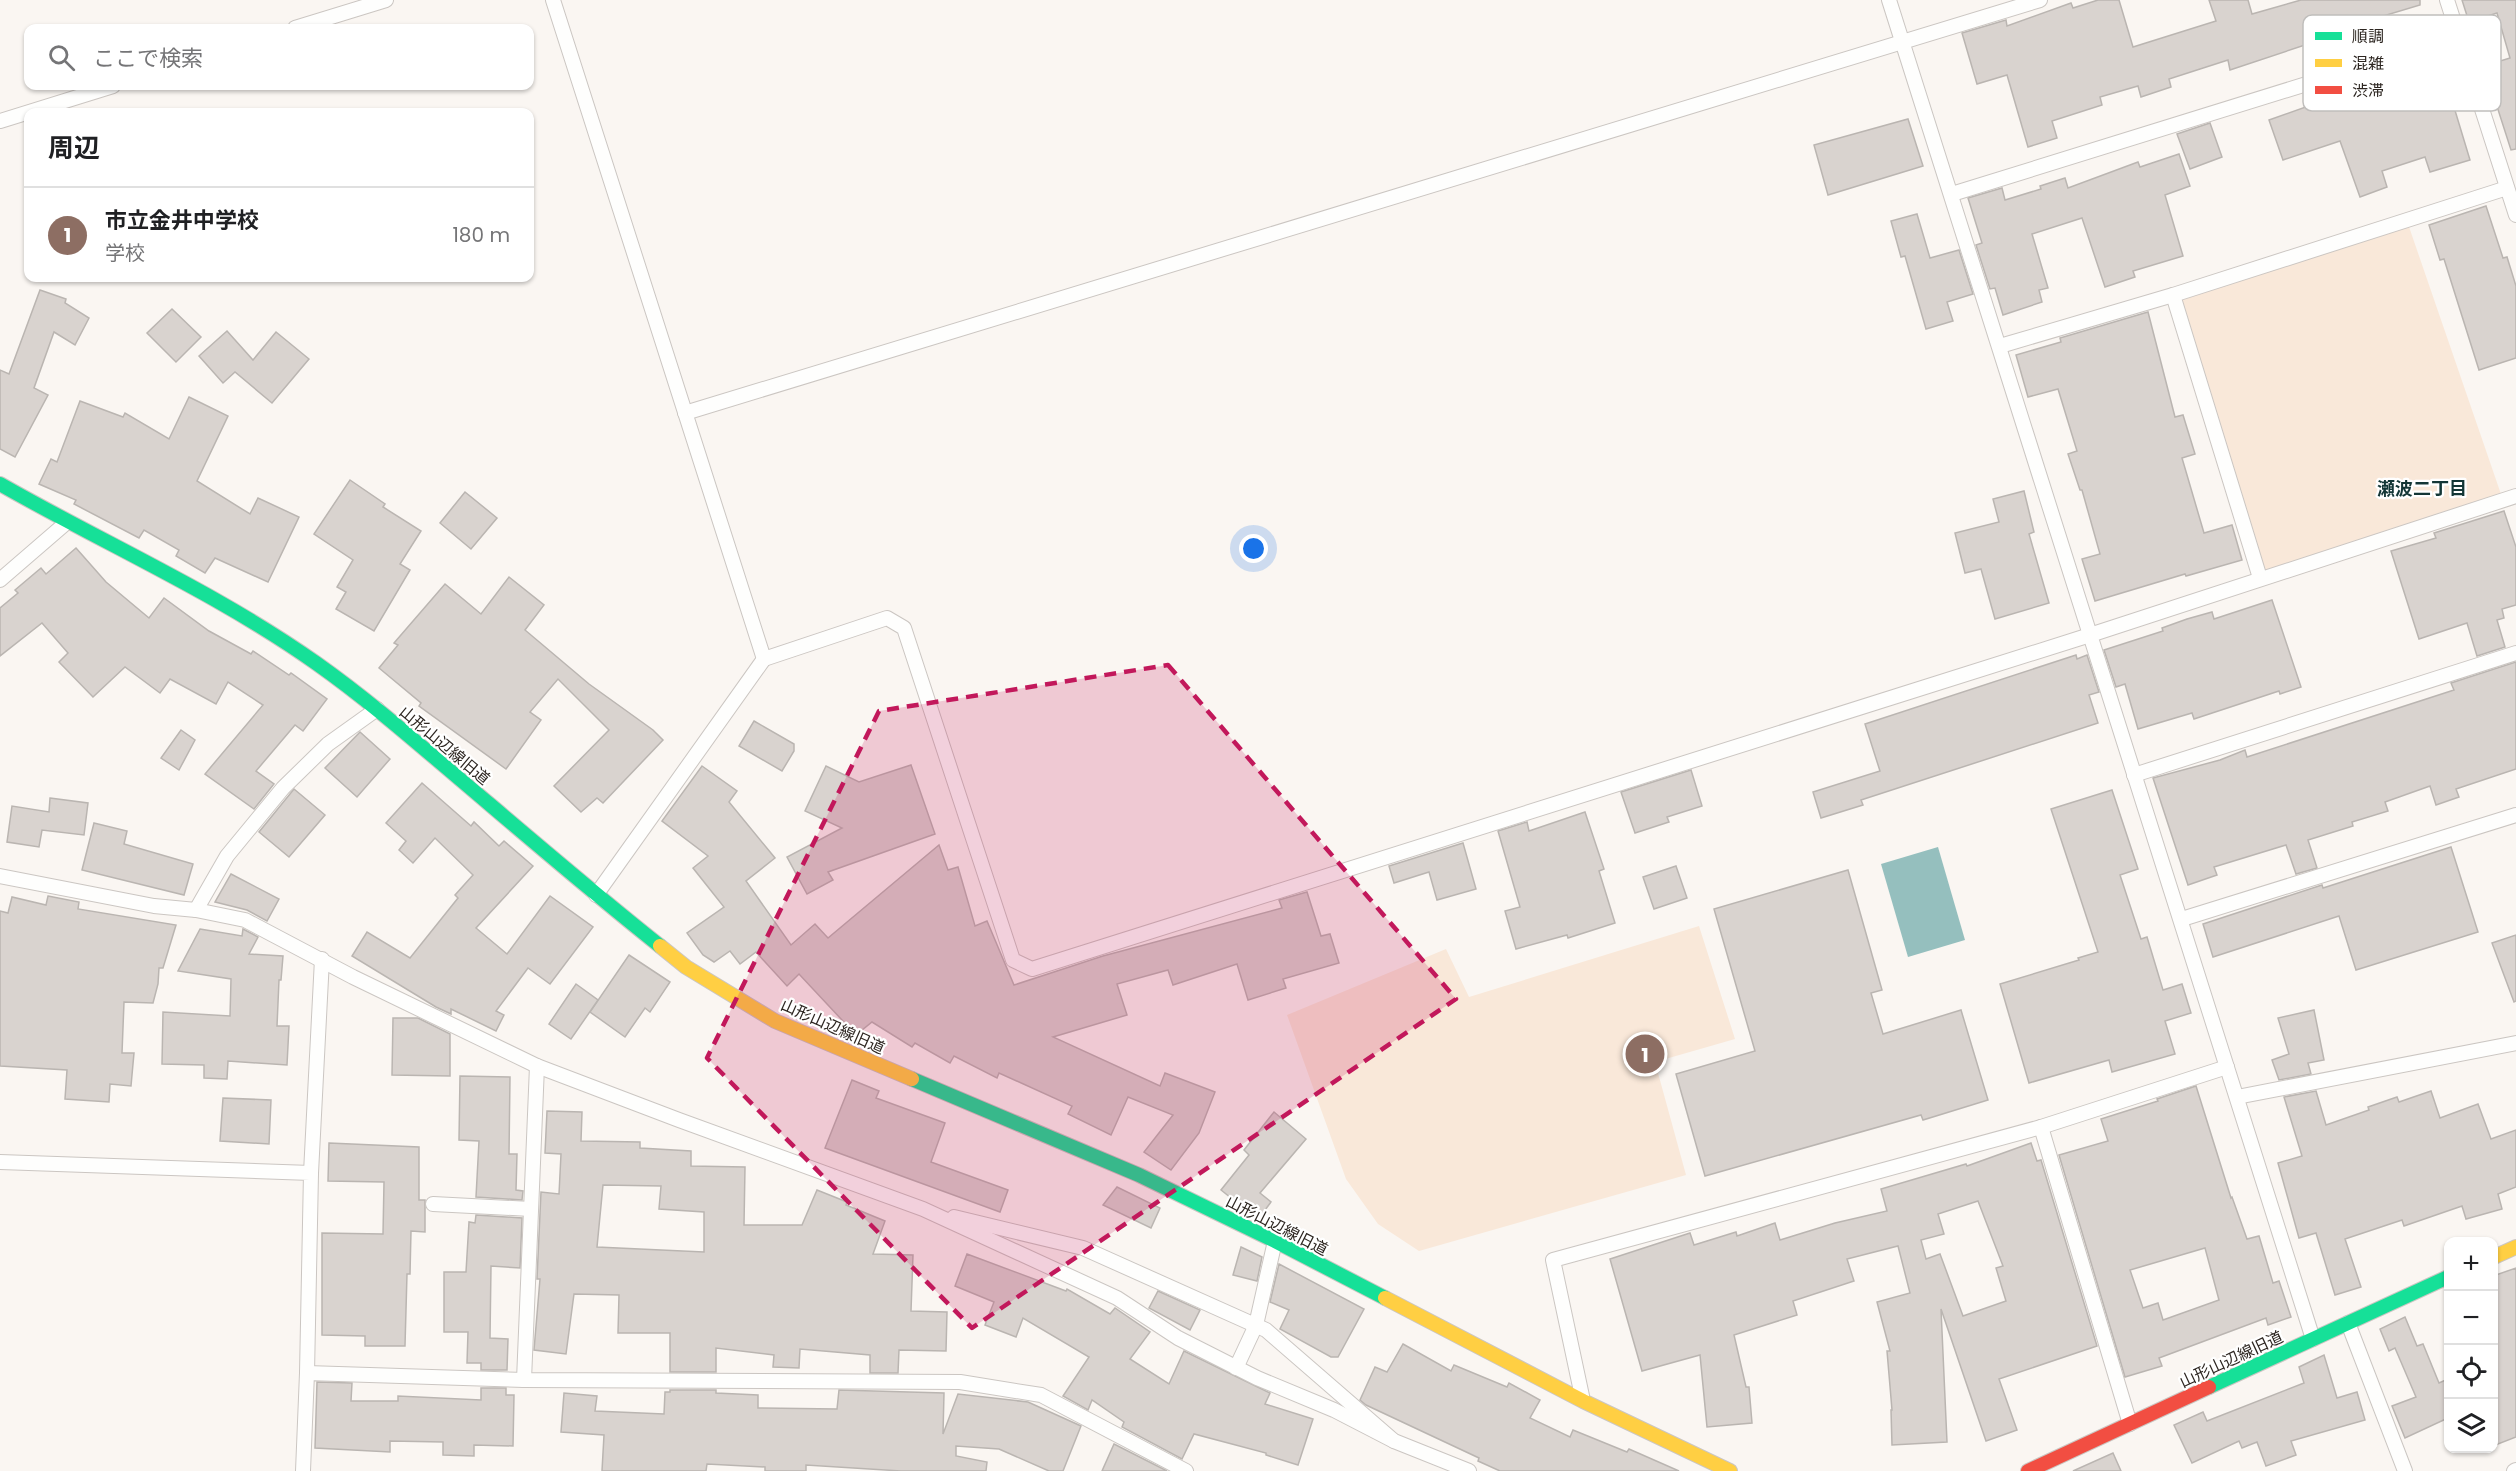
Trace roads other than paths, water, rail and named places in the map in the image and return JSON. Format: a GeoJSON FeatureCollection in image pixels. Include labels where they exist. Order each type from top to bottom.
{"type":"FeatureCollection","features":[{"type":"Feature","properties":{"kind":"street","name":"山形山辺線旧道"},"geometry":{"type":"LineString","coordinates":[[0,484],[67,522],[239,612],[316,663],[377,709],[596,896],[686,967],[776,1020],[1139,1175],[1275,1241],[1583,1401],[1730,1471]]}},
{"type":"Feature","properties":{"kind":"street"},"geometry":{"type":"LineString","coordinates":[[2498,1255],[2516,1247]]}},
{"type":"Feature","properties":{"kind":"street","name":"山形山辺線旧道"},"geometry":{"type":"LineString","coordinates":[[2028,1471],[2049,1467],[2130,1424],[2444,1279]]}},
{"type":"Feature","properties":{"kind":"lane"},"geometry":{"type":"LineString","coordinates":[[308,24],[386,0]]}},
{"type":"Feature","properties":{"kind":"lane"},"geometry":{"type":"LineString","coordinates":[[552,0],[764,659]]}},
{"type":"Feature","properties":{"kind":"lane"},"geometry":{"type":"LineString","coordinates":[[1889,0],[2134,775],[2182,919],[2313,1339]]}},
{"type":"Feature","properties":{"kind":"lane"},"geometry":{"type":"LineString","coordinates":[[685,413],[2040,0]]}},
{"type":"Feature","properties":{"kind":"lane"},"geometry":{"type":"LineString","coordinates":[[2446,0],[2451,15]]}},
{"type":"Feature","properties":{"kind":"lane"},"geometry":{"type":"LineString","coordinates":[[1952,194],[2303,85]]}},
{"type":"Feature","properties":{"kind":"lane"},"geometry":{"type":"LineString","coordinates":[[42,108],[100,90]]}},
{"type":"Feature","properties":{"kind":"lane"},"geometry":{"type":"LineString","coordinates":[[2482,111],[2516,215]]}},
{"type":"Feature","properties":{"kind":"lane"},"geometry":{"type":"LineString","coordinates":[[0,121],[24,114]]}},
{"type":"Feature","properties":{"kind":"lane"},"geometry":{"type":"LineString","coordinates":[[2000,346],[2173,295],[2507,188]]}},
{"type":"Feature","properties":{"kind":"lane"},"geometry":{"type":"LineString","coordinates":[[2173,295],[2260,578]]}},
{"type":"Feature","properties":{"kind":"lane"},"geometry":{"type":"LineString","coordinates":[[596,896],[764,659],[887,618],[903,628],[1013,960],[1032,969],[2090,635],[2516,496]]}},
{"type":"Feature","properties":{"kind":"lane"},"geometry":{"type":"LineString","coordinates":[[0,580],[67,522]]}},
{"type":"Feature","properties":{"kind":"lane"},"geometry":{"type":"LineString","coordinates":[[2134,775],[2516,653]]}},
{"type":"Feature","properties":{"kind":"lane"},"geometry":{"type":"LineString","coordinates":[[196,910],[227,856],[283,788],[328,744],[377,709]]}},
{"type":"Feature","properties":{"kind":"lane"},"geometry":{"type":"LineString","coordinates":[[2182,919],[2516,815]]}},
{"type":"Feature","properties":{"kind":"lane"},"geometry":{"type":"LineString","coordinates":[[0,876],[154,906],[196,910],[245,920],[353,977],[537,1066],[923,1209],[1117,1298],[1178,1338],[1236,1368],[1334,1410],[1394,1441],[1469,1471]]}},
{"type":"Feature","properties":{"kind":"lane"},"geometry":{"type":"LineString","coordinates":[[303,1471],[311,1173],[322,959]]}},
{"type":"Feature","properties":{"kind":"lane"},"geometry":{"type":"LineString","coordinates":[[2237,1097],[2516,1043]]}},
{"type":"Feature","properties":{"kind":"lane"},"geometry":{"type":"LineString","coordinates":[[524,1380],[537,1066]]}},
{"type":"Feature","properties":{"kind":"lane"},"geometry":{"type":"LineString","coordinates":[[1583,1401],[1553,1260],[2041,1127],[2227,1066]]}},
{"type":"Feature","properties":{"kind":"lane"},"geometry":{"type":"LineString","coordinates":[[2041,1127],[2130,1424]]}},
{"type":"Feature","properties":{"kind":"lane"},"geometry":{"type":"LineString","coordinates":[[0,1162],[311,1173]]}},
{"type":"Feature","properties":{"kind":"lane"},"geometry":{"type":"LineString","coordinates":[[433,1204],[531,1209]]}},
{"type":"Feature","properties":{"kind":"lane"},"geometry":{"type":"LineString","coordinates":[[923,1209],[1083,1248],[1256,1325],[1266,1330],[1394,1441]]}},
{"type":"Feature","properties":{"kind":"lane"},"geometry":{"type":"LineString","coordinates":[[1236,1368],[1256,1325],[1275,1241]]}},
{"type":"Feature","properties":{"kind":"lane"},"geometry":{"type":"LineString","coordinates":[[2348,1323],[2405,1471]]}},
{"type":"Feature","properties":{"kind":"lane"},"geometry":{"type":"LineString","coordinates":[[307,1373],[524,1380],[960,1382],[1041,1395],[1186,1471]]}},
{"type":"Feature","properties":{"kind":"water"},"geometry":{"type":"Polygon","coordinates":[[[1938,847],[1965,940],[1908,957],[1881,864],[1938,847]]]}},
{"type":"Feature","properties":{"kind":"place","name":"市立金井中学校"},"geometry":{"type":"Point","coordinates":[1645,1054]}},
{"type":"Feature","properties":{"kind":"district","name":"瀬波二丁目"},"geometry":{"type":"Point","coordinates":[2422,489]}}]}
